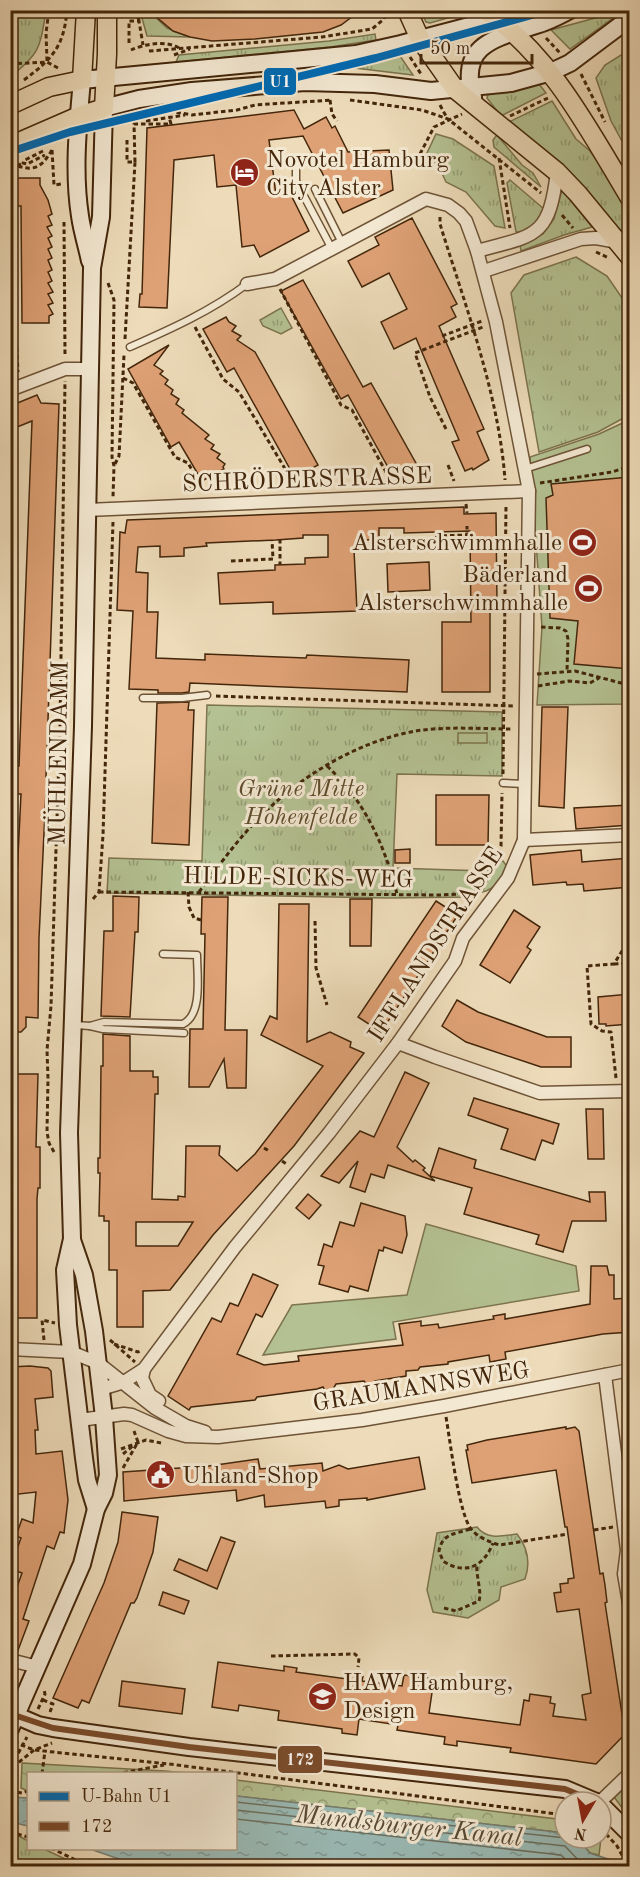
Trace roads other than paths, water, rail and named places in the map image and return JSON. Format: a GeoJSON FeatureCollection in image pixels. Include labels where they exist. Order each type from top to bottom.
{"type":"FeatureCollection","features":[{"type":"Feature","properties":{"kind":"main road"},"geometry":{"type":"LineString","coordinates":[[82,80],[86,10]]}},
{"type":"Feature","properties":{"kind":"main road"},"geometry":{"type":"LineString","coordinates":[[104,108],[107,10]]}},
{"type":"Feature","properties":{"kind":"main road"},"geometry":{"type":"LineString","coordinates":[[407,10],[420,39],[463,89],[470,111],[557,172],[578,194],[620,256]]}},
{"type":"Feature","properties":{"kind":"main road"},"geometry":{"type":"LineString","coordinates":[[10,105],[49,87],[82,80],[356,54],[420,39],[491,15],[530,10]]}},
{"type":"Feature","properties":{"kind":"main road"},"geometry":{"type":"LineString","coordinates":[[463,89],[478,52],[495,38],[551,20],[570,10]]}},
{"type":"Feature","properties":{"kind":"main road"},"geometry":{"type":"LineString","coordinates":[[491,15],[512,32],[551,72],[630,198]]}},
{"type":"Feature","properties":{"kind":"main road"},"geometry":{"type":"LineString","coordinates":[[10,146],[79,116],[104,108],[139,99],[192,91],[305,82],[366,84],[431,91],[511,83],[551,72],[570,63],[630,18]]}},
{"type":"Feature","properties":{"kind":"main road","name":"MÜHLENDAMM"},"geometry":{"type":"LineString","coordinates":[[82,80],[77,148],[80,214],[92,268]]}},
{"type":"Feature","properties":{"kind":"main road","name":"MÜHLENDAMM"},"geometry":{"type":"LineString","coordinates":[[96,1509],[87,1480],[71,1352],[65,1270],[72,1239],[69,1176],[83,726],[92,268],[101,218],[104,108]]}},
{"type":"Feature","properties":{"kind":"main road","name":"MÜHLENDAMM"},"geometry":{"type":"LineString","coordinates":[[13,1719],[82,1564],[96,1509],[104,1493],[108,1475],[98,1363],[84,1275],[72,1239]]}},
{"type":"Feature","properties":{"kind":"main road"},"geometry":{"type":"LineString","coordinates":[[13,1719],[53,1728],[189,1747],[567,1790]]}},
{"type":"Feature","properties":{"kind":"main road"},"geometry":{"type":"LineString","coordinates":[[613,1817],[630,1834]]}},
{"type":"Feature","properties":{"kind":"street"},"geometry":{"type":"LineString","coordinates":[[477,251],[527,236],[539,228],[549,211],[557,172]]}},
{"type":"Feature","properties":{"kind":"street","name":"IFFLANDSTRASSE"},"geometry":{"type":"LineString","coordinates":[[101,1389],[124,1382],[144,1369],[235,1247],[398,1043],[455,961],[464,938],[508,878],[524,840],[528,488],[495,319],[477,251],[466,221],[448,205],[426,200],[337,246]]}},
{"type":"Feature","properties":{"kind":"street"},"geometry":{"type":"LineString","coordinates":[[483,271],[578,236],[596,238],[620,256]]}},
{"type":"Feature","properties":{"kind":"street"},"geometry":{"type":"LineString","coordinates":[[247,284],[275,279],[337,246]]}},
{"type":"Feature","properties":{"kind":"street"},"geometry":{"type":"LineString","coordinates":[[16,388],[65,369],[89,369]]}},
{"type":"Feature","properties":{"kind":"street","name":"SCHRÖDERSTRASSE"},"geometry":{"type":"LineString","coordinates":[[87,510],[506,492],[528,488]]}},
{"type":"Feature","properties":{"kind":"street"},"geometry":{"type":"LineString","coordinates":[[524,840],[630,835]]}},
{"type":"Feature","properties":{"kind":"street"},"geometry":{"type":"LineString","coordinates":[[398,1043],[435,1058],[540,1093],[623,1091]]}},
{"type":"Feature","properties":{"kind":"street","name":"GRAUMANNSWEG"},"geometry":{"type":"LineString","coordinates":[[10,1349],[71,1352],[98,1363],[155,1408],[186,1426],[218,1437]]}},
{"type":"Feature","properties":{"kind":"street","name":"GRAUMANNSWEG"},"geometry":{"type":"LineString","coordinates":[[144,1369],[141,1378],[150,1395],[176,1412],[186,1426]]}},
{"type":"Feature","properties":{"kind":"street","name":"GRAUMANNSWEG"},"geometry":{"type":"LineString","coordinates":[[80,1420],[132,1415],[168,1431],[186,1436],[218,1437],[362,1420],[630,1370]]}},
{"type":"Feature","properties":{"kind":"street"},"geometry":{"type":"LineString","coordinates":[[604,1375],[627,1550],[624,1574],[630,1609]]}},
{"type":"Feature","properties":{"kind":"street"},"geometry":{"type":"LineString","coordinates":[[10,1660],[38,1667]]}},
{"type":"Feature","properties":{"kind":"street"},"geometry":{"type":"LineString","coordinates":[[612,1790],[630,1773]]}},
{"type":"Feature","properties":{"kind":"lane"},"geometry":{"type":"LineString","coordinates":[[296,163],[296,181],[337,246]]}},
{"type":"Feature","properties":{"kind":"lane"},"geometry":{"type":"LineString","coordinates":[[315,189],[337,246]]}},
{"type":"Feature","properties":{"kind":"lane"},"geometry":{"type":"LineString","coordinates":[[130,347],[191,320],[247,284]]}},
{"type":"Feature","properties":{"kind":"lane"},"geometry":{"type":"LineString","coordinates":[[525,469],[587,449]]}},
{"type":"Feature","properties":{"kind":"lane"},"geometry":{"type":"LineString","coordinates":[[143,698],[182,698],[207,695]]}},
{"type":"Feature","properties":{"kind":"lane"},"geometry":{"type":"LineString","coordinates":[[502,783],[525,784]]}},
{"type":"Feature","properties":{"kind":"lane"},"geometry":{"type":"LineString","coordinates":[[90,1026],[104,1022],[183,1024],[189,1021],[196,1009],[197,955],[163,954]]}},
{"type":"Feature","properties":{"kind":"lane"},"geometry":{"type":"LineString","coordinates":[[73,1025],[103,1029],[184,1033]]}},
{"type":"Feature","properties":{"kind":"water","name":"Mundsburger Kanal"},"geometry":{"type":"Polygon","coordinates":[[[237,1796],[553,1832],[553,1850],[587,1850],[614,1861],[629,1863],[629,1866],[174,1866],[122,1860],[93,1850],[237,1850],[237,1796]]]}},
{"type":"Feature","properties":{"kind":"water"},"geometry":{"type":"Polygon","coordinates":[[[10,1797],[27,1798],[27,1826],[11,1822],[10,1797]]]}},
{"type":"Feature","properties":{"kind":"metro line","name":"U1"},"geometry":{"type":"LineString","coordinates":[[10,152],[70,132],[376,58],[550,10]]}},
{"type":"Feature","properties":{"kind":"place","name":"Novotel Hamburg City Alster"},"geometry":{"type":"Point","coordinates":[245,173]}},
{"type":"Feature","properties":{"kind":"place","name":"Alsterschwimmhalle"},"geometry":{"type":"Point","coordinates":[583,542]}},
{"type":"Feature","properties":{"kind":"place","name":"Bäderland Alsterschwimmhalle"},"geometry":{"type":"Point","coordinates":[589,588]}},
{"type":"Feature","properties":{"kind":"place","name":"Uhland-Shop"},"geometry":{"type":"Point","coordinates":[161,1475]}},
{"type":"Feature","properties":{"kind":"place","name":"HAW Hamburg, Design"},"geometry":{"type":"Point","coordinates":[322,1696]}},
{"type":"Feature","properties":{"kind":"park label","name":"Grüne Mitte Hohenfelde"},"geometry":{"type":"Point","coordinates":[301,802]}}]}
